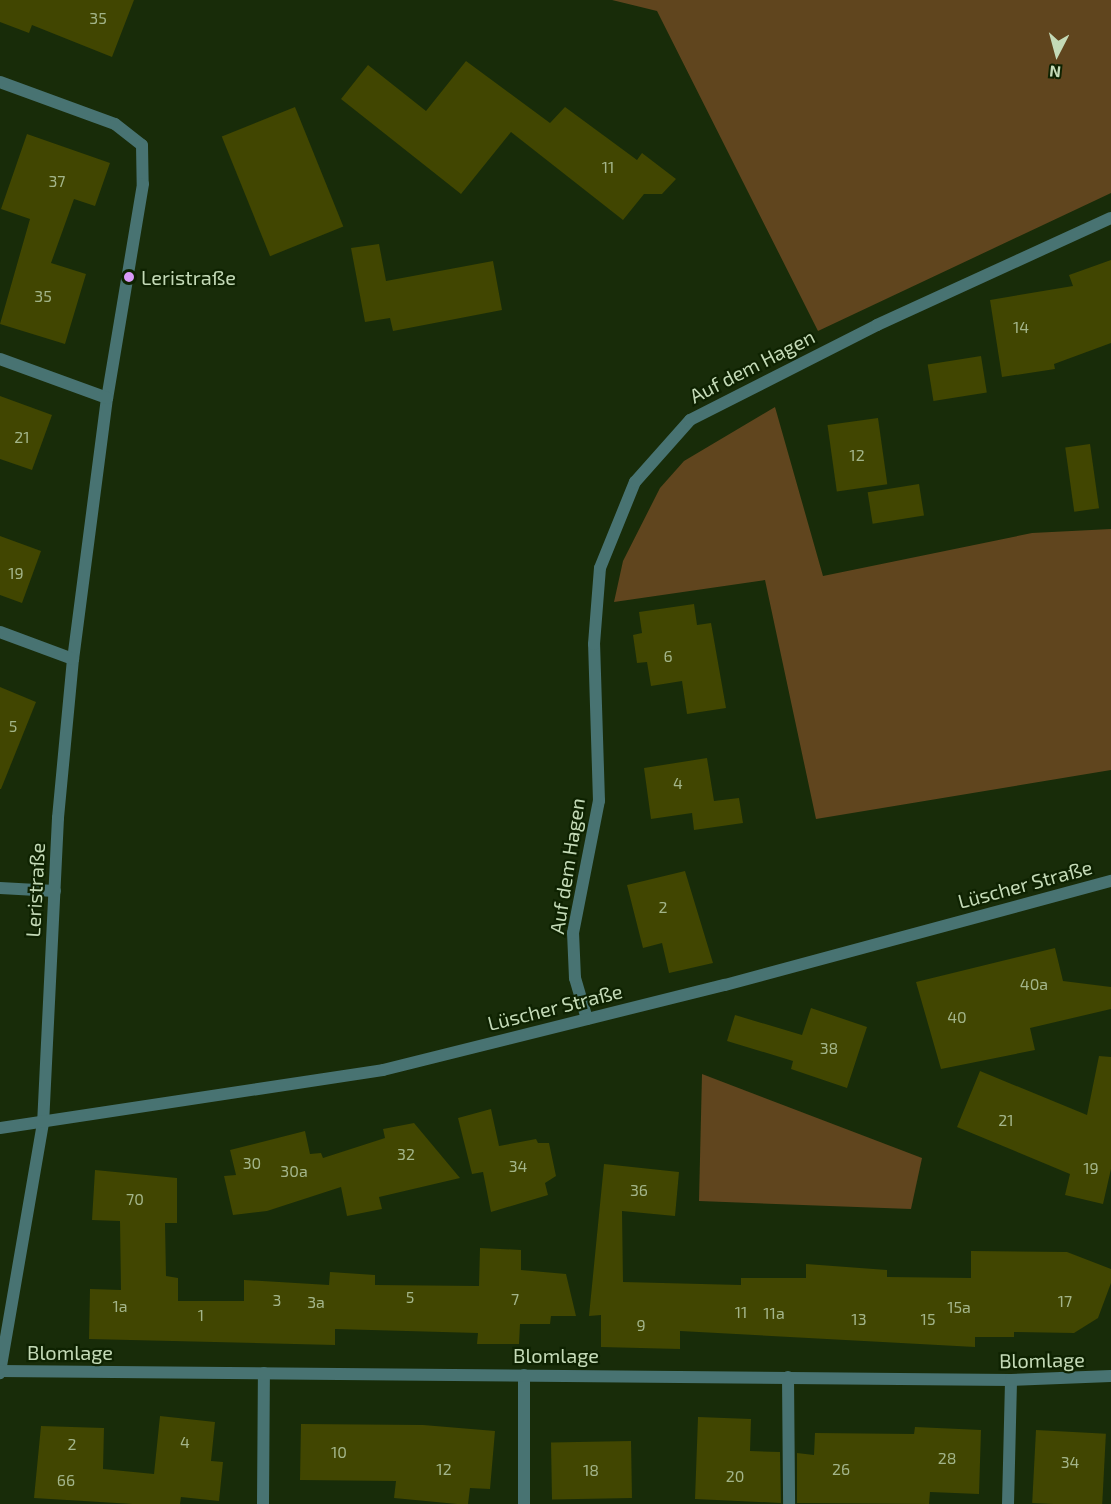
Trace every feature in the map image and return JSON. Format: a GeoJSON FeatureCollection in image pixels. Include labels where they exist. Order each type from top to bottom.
{"type":"FeatureCollection","features":[{"type":"Feature","properties":{"kind":"street","name":"Leristraße"},"geometry":{"type":"LineString","coordinates":[[0,82],[115,124],[142,145],[143,184],[107,398],[73,659],[55,891],[43,1123],[0,1372]]}},
{"type":"Feature","properties":{"kind":"street","name":"Auf dem Hagen"},"geometry":{"type":"LineString","coordinates":[[587,1019],[575,978],[573,933],[599,801],[594,644],[600,568],[635,482],[690,420],[877,325],[1111,218]]}},
{"type":"Feature","properties":{"kind":"street"},"geometry":{"type":"LineString","coordinates":[[0,359],[107,398]]}},
{"type":"Feature","properties":{"kind":"street"},"geometry":{"type":"LineString","coordinates":[[0,632],[73,659]]}},
{"type":"Feature","properties":{"kind":"street","name":"Lüscher Straße"},"geometry":{"type":"LineString","coordinates":[[0,1128],[383,1070],[587,1019],[1111,881]]}},
{"type":"Feature","properties":{"kind":"street"},"geometry":{"type":"LineString","coordinates":[[0,888],[55,891]]}},
{"type":"Feature","properties":{"kind":"street","name":"Blomlage"},"geometry":{"type":"LineString","coordinates":[[0,1372],[1011,1380],[1111,1376]]}},
{"type":"Feature","properties":{"kind":"street"},"geometry":{"type":"LineString","coordinates":[[263,1504],[264,1373]]}},
{"type":"Feature","properties":{"kind":"street"},"geometry":{"type":"LineString","coordinates":[[524,1375],[524,1504]]}},
{"type":"Feature","properties":{"kind":"street"},"geometry":{"type":"LineString","coordinates":[[788,1377],[789,1504]]}},
{"type":"Feature","properties":{"kind":"street"},"geometry":{"type":"LineString","coordinates":[[1008,1504],[1011,1380]]}},
{"type":"Feature","properties":{"kind":"shaded area"},"geometry":{"type":"Polygon","coordinates":[[[612,0],[1111,0],[1111,193],[818,331],[657,11],[612,0]]]}},
{"type":"Feature","properties":{"kind":"shaded area"},"geometry":{"type":"Polygon","coordinates":[[[775,407],[823,576],[1032,533],[1111,529],[1111,770],[816,819],[765,580],[614,602],[623,561],[660,488],[684,461],[775,407]]]}},
{"type":"Feature","properties":{"kind":"shaded area"},"geometry":{"type":"Polygon","coordinates":[[[702,1074],[922,1158],[911,1209],[699,1201],[702,1074]]]}},
{"type":"Feature","properties":{"kind":"building"},"geometry":{"type":"Polygon","coordinates":[[[0,0],[134,0],[112,57],[32,25],[29,33],[0,22],[0,0]]]}},
{"type":"Feature","properties":{"kind":"building"},"geometry":{"type":"Polygon","coordinates":[[[466,61],[550,123],[565,107],[637,160],[642,153],[676,179],[662,194],[644,194],[623,220],[511,132],[461,194],[341,99],[368,65],[426,111],[466,61]]]}},
{"type":"Feature","properties":{"kind":"building"},"geometry":{"type":"Polygon","coordinates":[[[295,107],[343,227],[270,256],[222,137],[295,107]]]}},
{"type":"Feature","properties":{"kind":"building"},"geometry":{"type":"Polygon","coordinates":[[[27,134],[110,163],[95,206],[74,199],[51,263],[86,274],[65,344],[0,324],[30,219],[1,209],[27,134]]]}},
{"type":"Feature","properties":{"kind":"building"},"geometry":{"type":"Polygon","coordinates":[[[379,244],[386,281],[493,261],[502,310],[393,331],[390,318],[365,322],[351,248],[379,244]]]}},
{"type":"Feature","properties":{"kind":"building"},"geometry":{"type":"Polygon","coordinates":[[[1111,260],[1111,343],[1054,364],[1055,369],[1002,377],[990,300],[1073,286],[1069,275],[1111,260]]]}},
{"type":"Feature","properties":{"kind":"building"},"geometry":{"type":"Polygon","coordinates":[[[981,356],[987,393],[933,401],[928,364],[981,356]]]}},
{"type":"Feature","properties":{"kind":"building"},"geometry":{"type":"Polygon","coordinates":[[[0,396],[52,415],[32,470],[0,459],[0,396]]]}},
{"type":"Feature","properties":{"kind":"building"},"geometry":{"type":"Polygon","coordinates":[[[878,418],[887,484],[837,491],[827,425],[878,418]]]}},
{"type":"Feature","properties":{"kind":"building"},"geometry":{"type":"Polygon","coordinates":[[[1090,444],[1099,508],[1074,512],[1065,447],[1090,444]]]}},
{"type":"Feature","properties":{"kind":"building"},"geometry":{"type":"Polygon","coordinates":[[[919,484],[924,516],[873,524],[868,492],[919,484]]]}},
{"type":"Feature","properties":{"kind":"building"},"geometry":{"type":"Polygon","coordinates":[[[0,536],[41,551],[22,603],[0,595],[0,536]]]}},
{"type":"Feature","properties":{"kind":"building"},"geometry":{"type":"Polygon","coordinates":[[[694,604],[697,625],[711,623],[726,708],[687,714],[682,681],[651,686],[647,662],[637,663],[633,635],[642,633],[639,612],[694,604]]]}},
{"type":"Feature","properties":{"kind":"building"},"geometry":{"type":"Polygon","coordinates":[[[0,687],[36,702],[1,789],[0,789],[0,687]]]}},
{"type":"Feature","properties":{"kind":"building"},"geometry":{"type":"Polygon","coordinates":[[[707,758],[714,801],[739,798],[743,823],[694,830],[692,813],[651,819],[644,768],[707,758]]]}},
{"type":"Feature","properties":{"kind":"building"},"geometry":{"type":"Polygon","coordinates":[[[685,871],[713,963],[669,973],[662,943],[643,948],[627,885],[685,871]]]}},
{"type":"Feature","properties":{"kind":"building"},"geometry":{"type":"Polygon","coordinates":[[[1055,948],[1063,981],[1111,987],[1111,1009],[1030,1028],[1035,1050],[941,1069],[916,982],[1055,948]]]}},
{"type":"Feature","properties":{"kind":"building"},"geometry":{"type":"Polygon","coordinates":[[[811,1008],[867,1027],[847,1088],[791,1069],[793,1061],[727,1041],[735,1015],[802,1035],[811,1008]]]}},
{"type":"Feature","properties":{"kind":"building"},"geometry":{"type":"Polygon","coordinates":[[[1099,1056],[1111,1057],[1111,1169],[1103,1204],[1065,1195],[1070,1174],[957,1127],[980,1071],[1087,1115],[1099,1056]]]}},
{"type":"Feature","properties":{"kind":"building"},"geometry":{"type":"Polygon","coordinates":[[[491,1109],[499,1146],[536,1139],[538,1143],[549,1143],[556,1176],[545,1183],[548,1195],[491,1212],[483,1172],[472,1174],[458,1118],[491,1109]]]}},
{"type":"Feature","properties":{"kind":"building"},"geometry":{"type":"Polygon","coordinates":[[[414,1123],[460,1178],[379,1197],[382,1209],[347,1216],[341,1187],[267,1211],[233,1215],[224,1176],[236,1175],[230,1150],[305,1131],[310,1154],[321,1153],[323,1158],[385,1138],[383,1129],[414,1123]]]}},
{"type":"Feature","properties":{"kind":"building"},"geometry":{"type":"Polygon","coordinates":[[[604,1164],[679,1172],[675,1216],[622,1211],[623,1282],[741,1285],[741,1278],[806,1278],[806,1264],[887,1270],[887,1277],[971,1278],[971,1251],[1067,1252],[1111,1269],[1111,1283],[1098,1318],[1074,1333],[1014,1332],[1014,1337],[975,1337],[975,1347],[680,1331],[680,1349],[601,1347],[601,1315],[589,1316],[604,1164]]]}},
{"type":"Feature","properties":{"kind":"building"},"geometry":{"type":"Polygon","coordinates":[[[95,1170],[177,1178],[177,1223],[165,1223],[166,1276],[178,1278],[178,1301],[244,1301],[244,1280],[329,1285],[330,1272],[375,1275],[375,1285],[479,1286],[480,1248],[521,1250],[521,1270],[566,1274],[576,1316],[551,1316],[550,1324],[520,1324],[519,1344],[477,1344],[478,1333],[335,1329],[335,1345],[89,1339],[90,1289],[121,1290],[120,1221],[92,1220],[95,1170]]]}},
{"type":"Feature","properties":{"kind":"building"},"geometry":{"type":"Polygon","coordinates":[[[160,1416],[215,1422],[211,1461],[223,1462],[219,1501],[181,1497],[180,1504],[133,1504],[34,1498],[41,1426],[104,1428],[103,1469],[154,1474],[160,1416]]]}},
{"type":"Feature","properties":{"kind":"building"},"geometry":{"type":"Polygon","coordinates":[[[698,1417],[751,1419],[750,1451],[780,1452],[781,1503],[695,1499],[698,1417]]]}},
{"type":"Feature","properties":{"kind":"building"},"geometry":{"type":"Polygon","coordinates":[[[301,1424],[423,1425],[495,1431],[490,1489],[470,1488],[468,1504],[457,1504],[394,1498],[396,1481],[300,1480],[301,1424]]]}},
{"type":"Feature","properties":{"kind":"building"},"geometry":{"type":"Polygon","coordinates":[[[915,1427],[981,1430],[979,1494],[930,1492],[929,1504],[797,1503],[797,1453],[814,1455],[815,1433],[914,1434],[915,1427]]]}},
{"type":"Feature","properties":{"kind":"building"},"geometry":{"type":"Polygon","coordinates":[[[1036,1430],[1106,1434],[1102,1504],[1032,1503],[1036,1430]]]}},
{"type":"Feature","properties":{"kind":"building"},"geometry":{"type":"Polygon","coordinates":[[[631,1441],[632,1498],[552,1499],[551,1442],[631,1441]]]}},
{"type":"Feature","properties":{"kind":"place","name":"Leristraße"},"geometry":{"type":"Point","coordinates":[129,277]}}]}
